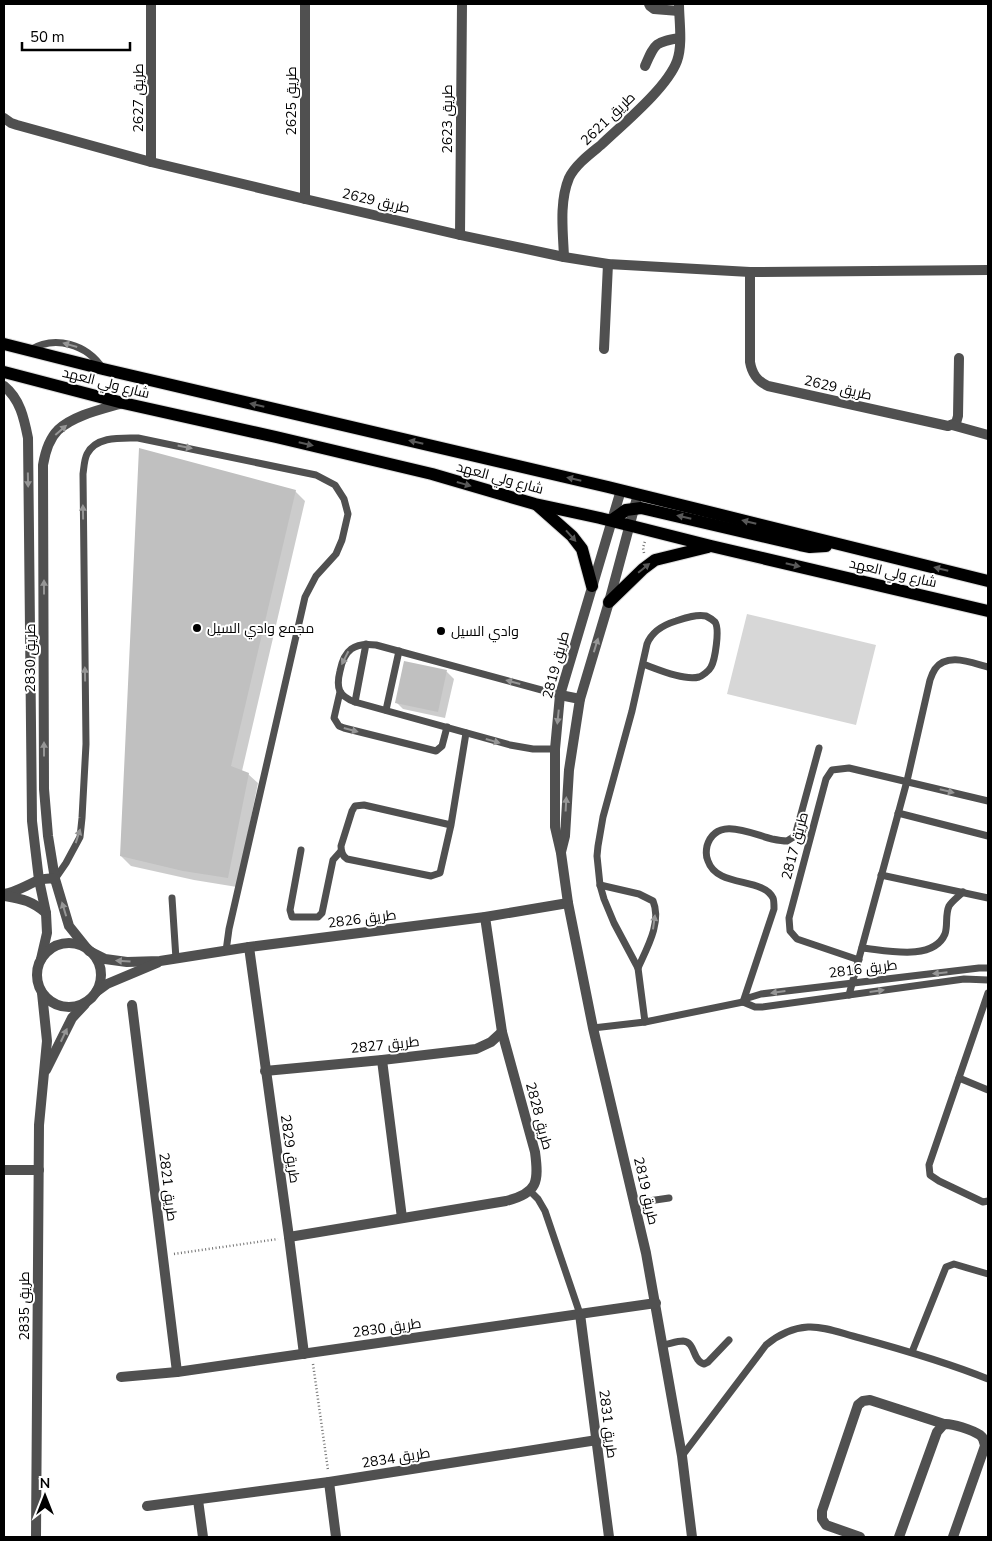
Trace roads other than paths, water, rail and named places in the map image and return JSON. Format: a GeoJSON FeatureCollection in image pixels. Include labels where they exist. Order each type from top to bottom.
{"type":"FeatureCollection","features":[{"type":"Feature","properties":{"kind":"main road","name":"شارع ولي العهد"},"geometry":{"type":"LineString","coordinates":[[4,344],[103,369],[638,494],[988,581]]}},
{"type":"Feature","properties":{"kind":"main road","name":"شارع ولي العهد"},"geometry":{"type":"LineString","coordinates":[[4,372],[123,403],[423,472],[535,504],[629,524],[711,546],[988,611]]}},
{"type":"Feature","properties":{"kind":"main road"},"geometry":{"type":"LineString","coordinates":[[535,504],[572,536],[582,549],[592,586]]}},
{"type":"Feature","properties":{"kind":"main road"},"geometry":{"type":"LineString","coordinates":[[612,520],[626,510],[634,508],[648,509],[810,547],[834,543]]}},
{"type":"Feature","properties":{"kind":"main road"},"geometry":{"type":"LineString","coordinates":[[609,602],[643,568],[655,560],[711,546]]}},
{"type":"Feature","properties":{"kind":"street","name":"طريق 2627"},"geometry":{"type":"LineString","coordinates":[[151,4],[151,162]]}},
{"type":"Feature","properties":{"kind":"street","name":"طريق 2625"},"geometry":{"type":"LineString","coordinates":[[305,4],[305,199]]}},
{"type":"Feature","properties":{"kind":"street","name":"طريق 2623"},"geometry":{"type":"LineString","coordinates":[[460,235],[462,4]]}},
{"type":"Feature","properties":{"kind":"street"},"geometry":{"type":"LineString","coordinates":[[649,4],[654,9],[679,8]]}},
{"type":"Feature","properties":{"kind":"street","name":"طريق 2621"},"geometry":{"type":"LineString","coordinates":[[564,257],[564,191],[570,175],[671,74],[678,59],[680,38],[679,8]]}},
{"type":"Feature","properties":{"kind":"street"},"geometry":{"type":"LineString","coordinates":[[644,66],[654,47],[664,40],[680,38]]}},
{"type":"Feature","properties":{"kind":"street","name":"طريق 2629"},"geometry":{"type":"LineString","coordinates":[[4,118],[10,123],[151,162],[460,235],[564,257],[608,264],[750,272],[988,270]]}},
{"type":"Feature","properties":{"kind":"street"},"geometry":{"type":"LineString","coordinates":[[604,349],[608,264]]}},
{"type":"Feature","properties":{"kind":"street","name":"طريق 2629"},"geometry":{"type":"LineString","coordinates":[[750,272],[750,362],[753,374],[762,383],[768,386],[945,426],[952,425],[988,435]]}},
{"type":"Feature","properties":{"kind":"street"},"geometry":{"type":"LineString","coordinates":[[952,425],[956,423],[958,416],[960,358]]}},
{"type":"Feature","properties":{"kind":"street","name":"طريق 2830"},"geometry":{"type":"LineString","coordinates":[[4,386],[17,400],[28,438],[32,821],[39,880],[46,913],[47,933],[41,959]]}},
{"type":"Feature","properties":{"kind":"street","name":"طريق 2830"},"geometry":{"type":"LineString","coordinates":[[89,951],[69,926],[55,879],[48,836],[44,789],[43,465],[45,452],[58,431],[77,419],[123,403]]}},
{"type":"Feature","properties":{"kind":"street","name":"طريق 2819"},"geometry":{"type":"LineString","coordinates":[[621,490],[560,694],[555,749],[555,827],[593,1028],[635,1203],[656,1303],[682,1456],[692,1537]]}},
{"type":"Feature","properties":{"kind":"street","name":"طريق 2819"},"geometry":{"type":"LineString","coordinates":[[561,853],[565,836],[568,776],[580,699],[638,494]]}},
{"type":"Feature","properties":{"kind":"street"},"geometry":{"type":"LineString","coordinates":[[560,694],[580,699]]}},
{"type":"Feature","properties":{"kind":"street"},"geometry":{"type":"LineString","coordinates":[[555,749],[573,746]]}},
{"type":"Feature","properties":{"kind":"street"},"geometry":{"type":"LineString","coordinates":[[4,895],[39,880],[55,879]]}},
{"type":"Feature","properties":{"kind":"street"},"geometry":{"type":"LineString","coordinates":[[4,895],[27,900],[46,913]]}},
{"type":"Feature","properties":{"kind":"street","name":"طريق 2826"},"geometry":{"type":"LineString","coordinates":[[89,951],[105,959],[127,962],[160,961],[248,947],[485,917],[568,903]]}},
{"type":"Feature","properties":{"kind":"street","name":"طريق 2828"},"geometry":{"type":"LineString","coordinates":[[485,917],[502,1032],[535,1152],[536,1182],[530,1191]]}},
{"type":"Feature","properties":{"kind":"street"},"geometry":{"type":"LineString","coordinates":[[63,944],[81,946],[89,951],[99,966],[100,974],[99,983],[93,995],[82,1004],[74,1007],[56,1005],[48,1000],[38,985],[36,976],[41,959],[54,947],[63,944]]}},
{"type":"Feature","properties":{"kind":"street","name":"طريق 2829"},"geometry":{"type":"LineString","coordinates":[[248,947],[289,1237],[308,1354]]}},
{"type":"Feature","properties":{"kind":"street","name":"طريق 2826"},"geometry":{"type":"LineString","coordinates":[[93,995],[107,984],[160,961]]}},
{"type":"Feature","properties":{"kind":"street","name":"طريق 2835"},"geometry":{"type":"LineString","coordinates":[[36,1537],[39,1125],[47,1041],[42,993]]}},
{"type":"Feature","properties":{"kind":"street","name":"طريق 2835"},"geometry":{"type":"LineString","coordinates":[[43,1076],[72,1018],[93,995]]}},
{"type":"Feature","properties":{"kind":"street","name":"طريق 2821"},"geometry":{"type":"LineString","coordinates":[[132,1005],[177,1372]]}},
{"type":"Feature","properties":{"kind":"street","name":"طريق 2827"},"geometry":{"type":"LineString","coordinates":[[265,1071],[476,1049],[492,1042],[502,1032]]}},
{"type":"Feature","properties":{"kind":"street"},"geometry":{"type":"LineString","coordinates":[[382,1060],[402,1218]]}},
{"type":"Feature","properties":{"kind":"street"},"geometry":{"type":"LineString","coordinates":[[4,1170],[39,1170]]}},
{"type":"Feature","properties":{"kind":"street"},"geometry":{"type":"LineString","coordinates":[[289,1237],[506,1201],[519,1198],[530,1191]]}},
{"type":"Feature","properties":{"kind":"street","name":"طريق 2830"},"geometry":{"type":"LineString","coordinates":[[122,1377],[177,1372],[308,1354],[656,1303]]}},
{"type":"Feature","properties":{"kind":"street","name":"طريق 2831"},"geometry":{"type":"LineString","coordinates":[[580,1314],[609,1537]]}},
{"type":"Feature","properties":{"kind":"street"},"geometry":{"type":"LineString","coordinates":[[860,1537],[826,1526],[822,1519],[822,1512],[858,1405],[862,1401],[870,1400],[944,1424],[950,1423],[980,1435],[986,1440],[952,1537]]}},
{"type":"Feature","properties":{"kind":"street"},"geometry":{"type":"LineString","coordinates":[[899,1537],[937,1432],[944,1424]]}},
{"type":"Feature","properties":{"kind":"street","name":"طريق 2834"},"geometry":{"type":"LineString","coordinates":[[147,1506],[329,1482],[597,1440]]}},
{"type":"Feature","properties":{"kind":"street"},"geometry":{"type":"LineString","coordinates":[[329,1482],[336,1537]]}},
{"type":"Feature","properties":{"kind":"street"},"geometry":{"type":"LineString","coordinates":[[198,1500],[203,1537]]}},
{"type":"Feature","properties":{"kind":"lane"},"geometry":{"type":"LineString","coordinates":[[55,879],[80,837],[82,818],[86,744],[83,474],[87,454],[96,444],[114,438],[138,438],[316,475],[335,485],[344,498],[348,514],[342,540],[336,554],[316,576],[306,597],[229,929],[226,951]]}},
{"type":"Feature","properties":{"kind":"lane"},"geometry":{"type":"LineString","coordinates":[[643,664],[666,673],[687,677],[700,676],[710,668],[715,654],[717,630],[715,622],[708,616],[691,616],[662,626],[650,638],[643,664],[632,711],[603,817],[597,856],[600,885],[614,923],[638,968],[645,1022]]}},
{"type":"Feature","properties":{"kind":"lane"},"geometry":{"type":"LineString","coordinates":[[446,727],[442,746],[436,751],[340,726],[334,718],[340,692],[338,683],[343,658],[349,650],[366,644],[400,651],[560,694]]}},
{"type":"Feature","properties":{"kind":"lane"},"geometry":{"type":"LineString","coordinates":[[355,702],[366,644]]}},
{"type":"Feature","properties":{"kind":"lane"},"geometry":{"type":"LineString","coordinates":[[386,710],[400,651]]}},
{"type":"Feature","properties":{"kind":"lane"},"geometry":{"type":"LineString","coordinates":[[849,995],[907,781],[930,680],[935,669],[944,661],[960,660],[988,667]]}},
{"type":"Feature","properties":{"kind":"lane"},"geometry":{"type":"LineString","coordinates":[[340,692],[346,699],[355,702],[521,748],[555,749]]}},
{"type":"Feature","properties":{"kind":"lane"},"geometry":{"type":"LineString","coordinates":[[451,825],[364,804],[359,805],[355,806],[352,811],[341,850],[343,856],[347,859],[431,876],[436,876],[440,873],[451,825],[466,733]]}},
{"type":"Feature","properties":{"kind":"lane"},"geometry":{"type":"LineString","coordinates":[[743,1002],[774,909],[773,898],[765,889],[718,875],[710,867],[706,856],[707,846],[713,836],[722,830],[733,828],[774,840],[787,841],[795,836],[819,748]]}},
{"type":"Feature","properties":{"kind":"lane","name":"طريق 2817"},"geometry":{"type":"LineString","coordinates":[[859,960],[797,939],[790,931],[789,918],[823,788],[832,770],[849,768],[907,781]]}},
{"type":"Feature","properties":{"kind":"lane"},"geometry":{"type":"LineString","coordinates":[[907,781],[988,801]]}},
{"type":"Feature","properties":{"kind":"lane"},"geometry":{"type":"LineString","coordinates":[[898,813],[988,836]]}},
{"type":"Feature","properties":{"kind":"lane"},"geometry":{"type":"LineString","coordinates":[[301,850],[290,910],[292,917],[318,917],[322,913],[333,860],[341,850]]}},
{"type":"Feature","properties":{"kind":"lane"},"geometry":{"type":"LineString","coordinates":[[881,875],[988,898]]}},
{"type":"Feature","properties":{"kind":"lane"},"geometry":{"type":"LineString","coordinates":[[600,885],[639,894],[653,901],[656,910],[655,924],[647,949],[638,968]]}},
{"type":"Feature","properties":{"kind":"lane"},"geometry":{"type":"LineString","coordinates":[[862,948],[915,952],[931,948],[940,942],[946,932],[949,906],[963,892]]}},
{"type":"Feature","properties":{"kind":"lane"},"geometry":{"type":"LineString","coordinates":[[172,898],[176,959]]}},
{"type":"Feature","properties":{"kind":"lane","name":"طريق 2816"},"geometry":{"type":"LineString","coordinates":[[593,1028],[645,1022],[743,1002],[748,998],[761,994],[988,968]]}},
{"type":"Feature","properties":{"kind":"lane","name":"طريق 2816"},"geometry":{"type":"LineString","coordinates":[[743,1002],[762,1008],[964,979],[988,980]]}},
{"type":"Feature","properties":{"kind":"lane"},"geometry":{"type":"LineString","coordinates":[[988,993],[929,1165],[930,1175],[939,1181],[983,1202],[988,1202]]}},
{"type":"Feature","properties":{"kind":"lane"},"geometry":{"type":"LineString","coordinates":[[959,1078],[988,1090]]}},
{"type":"Feature","properties":{"kind":"lane"},"geometry":{"type":"LineString","coordinates":[[530,1191],[538,1199],[544,1211],[580,1314]]}},
{"type":"Feature","properties":{"kind":"lane"},"geometry":{"type":"LineString","coordinates":[[635,1203],[669,1198]]}},
{"type":"Feature","properties":{"kind":"lane"},"geometry":{"type":"LineString","coordinates":[[912,1352],[946,1267],[954,1264],[988,1274]]}},
{"type":"Feature","properties":{"kind":"lane"},"geometry":{"type":"LineString","coordinates":[[682,1456],[766,1345],[782,1334],[800,1328],[818,1328],[912,1352],[988,1379]]}},
{"type":"Feature","properties":{"kind":"lane"},"geometry":{"type":"LineString","coordinates":[[663,1345],[681,1341],[688,1343],[692,1346],[697,1361],[704,1364],[729,1340]]}},
{"type":"Feature","properties":{"kind":"place","name":"مجمع وادي السيل"},"geometry":{"type":"Point","coordinates":[197,628]}},
{"type":"Feature","properties":{"kind":"place","name":"وادي السيل"},"geometry":{"type":"Point","coordinates":[441,631]}}]}
